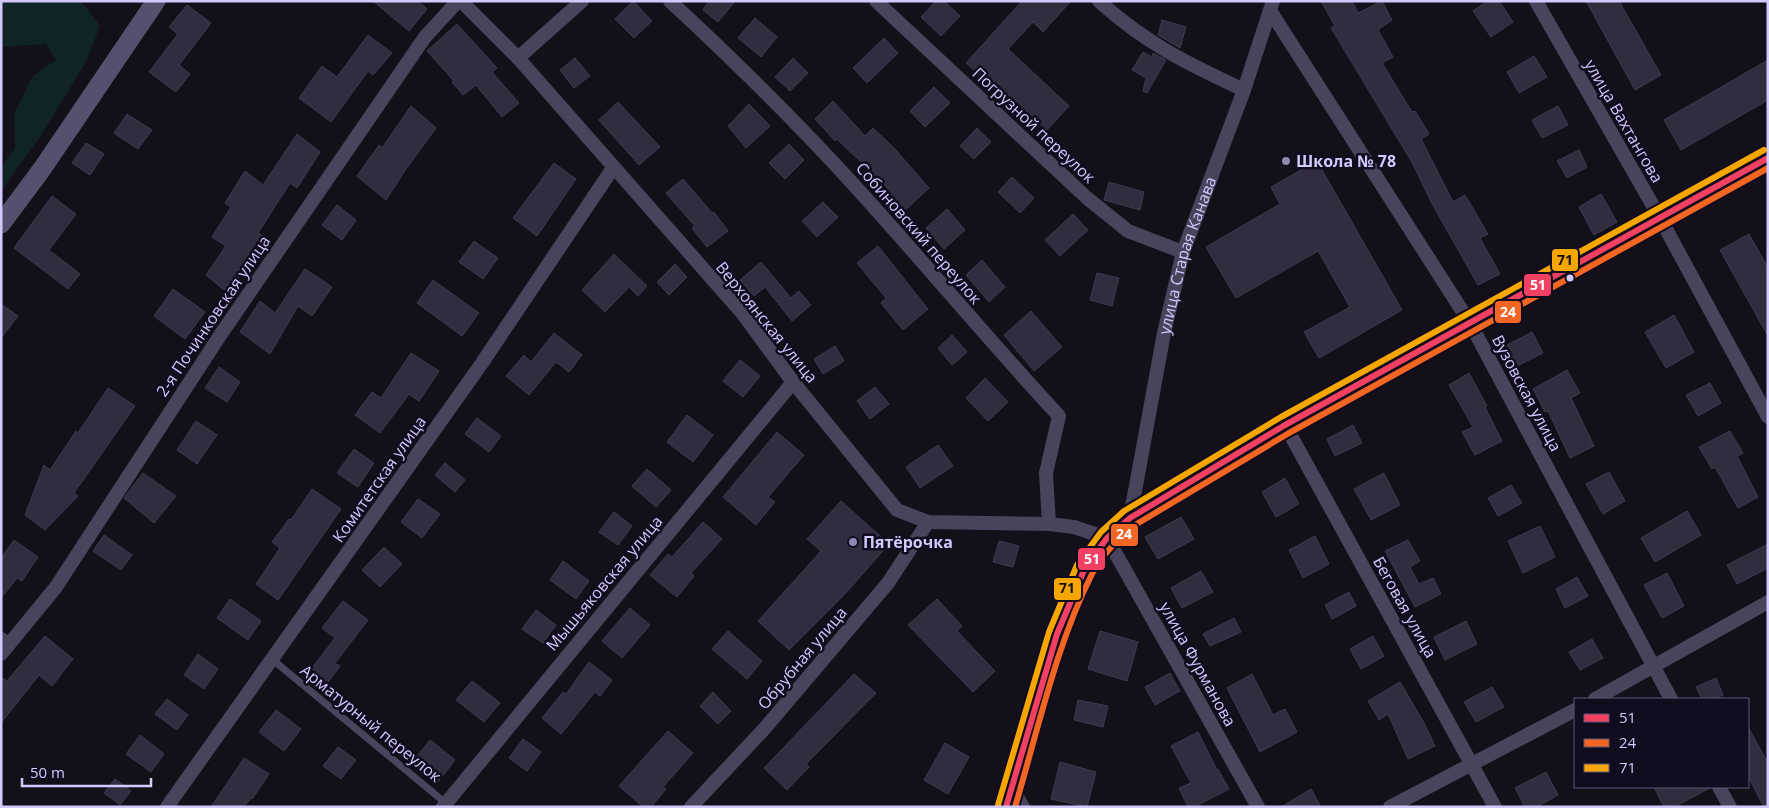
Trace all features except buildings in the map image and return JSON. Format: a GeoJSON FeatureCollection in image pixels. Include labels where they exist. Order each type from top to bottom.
{"type":"FeatureCollection","features":[{"type":"Feature","properties":{"kind":"street"},"geometry":{"type":"LineString","coordinates":[[1,224],[42,169],[156,1]]}},
{"type":"Feature","properties":{"kind":"street","name":"Верхоянская улица"},"geometry":{"type":"LineString","coordinates":[[460,1],[518,58],[742,314],[793,382],[896,510],[928,522],[1049,524],[1074,527],[1107,538]]}},
{"type":"Feature","properties":{"kind":"street","name":"2-я Починковская улица"},"geometry":{"type":"LineString","coordinates":[[1,654],[6,638],[56,587],[220,334],[425,36],[460,1]]}},
{"type":"Feature","properties":{"kind":"street"},"geometry":{"type":"LineString","coordinates":[[518,58],[582,1]]}},
{"type":"Feature","properties":{"kind":"street","name":"Собиновский переулок"},"geometry":{"type":"LineString","coordinates":[[670,1],[746,72],[862,194],[1003,356],[1059,416],[1046,473],[1049,524]]}},
{"type":"Feature","properties":{"kind":"street","name":"Погрузной переулок"},"geometry":{"type":"LineString","coordinates":[[876,1],[1100,209],[1128,231],[1183,252]]}},
{"type":"Feature","properties":{"kind":"street"},"geometry":{"type":"LineString","coordinates":[[1099,1],[1123,23],[1178,59],[1244,90]]}},
{"type":"Feature","properties":{"kind":"street","name":"улица Вахтангова"},"geometry":{"type":"LineString","coordinates":[[1536,1],[1660,218],[1768,417]]}},
{"type":"Feature","properties":{"kind":"street","name":"улица Старая Канава"},"geometry":{"type":"LineString","coordinates":[[1130,518],[1164,333],[1183,252],[1244,90],[1272,6]]}},
{"type":"Feature","properties":{"kind":"street","name":"Вузовская улица"},"geometry":{"type":"LineString","coordinates":[[1272,6],[1470,323],[1670,698]]}},
{"type":"Feature","properties":{"kind":"street"},"geometry":{"type":"LineString","coordinates":[[1006,807],[1057,634],[1085,568],[1107,538],[1130,518],[1285,425],[1768,158]]}},
{"type":"Feature","properties":{"kind":"street","name":"Комитетская улица"},"geometry":{"type":"LineString","coordinates":[[167,807],[482,363],[613,168]]}},
{"type":"Feature","properties":{"kind":"street","name":"Мышьяковская улица"},"geometry":{"type":"LineString","coordinates":[[446,805],[793,382]]}},
{"type":"Feature","properties":{"kind":"street","name":"Беговая улица"},"geometry":{"type":"LineString","coordinates":[[1285,425],[1495,807]]}},
{"type":"Feature","properties":{"kind":"street","name":"Обрубная улица"},"geometry":{"type":"LineString","coordinates":[[691,807],[765,728],[888,584],[928,522]]}},
{"type":"Feature","properties":{"kind":"street","name":"улица Фурманова"},"geometry":{"type":"LineString","coordinates":[[1107,538],[1258,807]]}},
{"type":"Feature","properties":{"kind":"street"},"geometry":{"type":"LineString","coordinates":[[1596,698],[1768,602]]}},
{"type":"Feature","properties":{"kind":"street"},"geometry":{"type":"LineString","coordinates":[[1390,807],[1574,711]]}},
{"type":"Feature","properties":{"kind":"street"},"geometry":{"type":"LineString","coordinates":[[1012,788],[1022,807]]}},
{"type":"Feature","properties":{"kind":"street"},"geometry":{"type":"LineString","coordinates":[[1720,788],[1730,807]]}},
{"type":"Feature","properties":{"kind":"lane","name":"Арматурный переулок"},"geometry":{"type":"LineString","coordinates":[[273,660],[446,805]]}},
{"type":"Feature","properties":{"kind":"green space"},"geometry":{"type":"Polygon","coordinates":[[[1,1],[81,1],[100,26],[86,62],[40,137],[1,191],[1,167],[15,148],[14,114],[32,77],[56,60],[46,44],[1,47],[1,1]]]}},
{"type":"Feature","properties":{"kind":"transit line","name":"71"},"geometry":{"type":"LineString","coordinates":[[998,805],[1049,632],[1077,565],[1101,532],[1124,511],[1281,417],[1764,150]]}},
{"type":"Feature","properties":{"kind":"transit line","name":"51"},"geometry":{"type":"LineString","coordinates":[[1006,807],[1057,634],[1085,568],[1107,538],[1130,518],[1285,425],[1768,158]]}},
{"type":"Feature","properties":{"kind":"transit line","name":"24"},"geometry":{"type":"LineString","coordinates":[[1015,807],[1058,659],[1079,601],[1092,574],[1106,553],[1135,525],[1289,433],[1768,168]]}},
{"type":"Feature","properties":{"kind":"place","name":"Школа № 78"},"geometry":{"type":"Point","coordinates":[1286,161]}},
{"type":"Feature","properties":{"kind":"place","name":"Пятёрочка"},"geometry":{"type":"Point","coordinates":[853,542]}}]}
